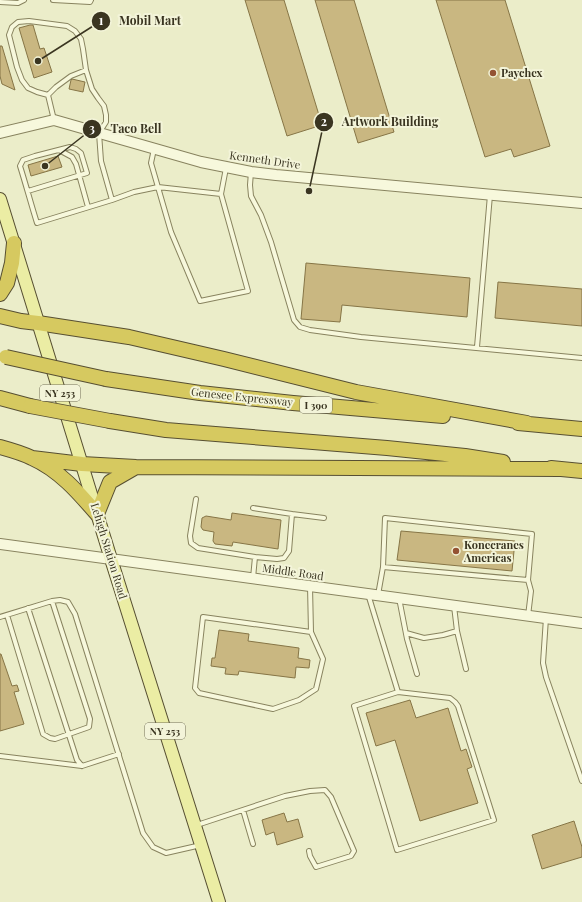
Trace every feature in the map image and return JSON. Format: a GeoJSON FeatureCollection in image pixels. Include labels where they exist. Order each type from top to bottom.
{"type":"FeatureCollection","features":[{"type":"Feature","properties":{"kind":"highway"},"geometry":{"type":"LineString","coordinates":[[0,294],[7,283],[12,263],[14,243]]}},
{"type":"Feature","properties":{"kind":"highway"},"geometry":{"type":"LineString","coordinates":[[0,316],[20,321],[129,337],[356,392],[527,423]]}},
{"type":"Feature","properties":{"kind":"highway","name":"Genesee Expressway"},"geometry":{"type":"LineString","coordinates":[[3,356],[106,379],[200,394],[582,429]]}},
{"type":"Feature","properties":{"kind":"highway"},"geometry":{"type":"LineString","coordinates":[[0,398],[30,406],[166,430],[441,454],[582,471]]}},
{"type":"Feature","properties":{"kind":"highway"},"geometry":{"type":"LineString","coordinates":[[0,447],[32,458],[50,467],[70,484],[97,514],[110,482],[136,467]]}},
{"type":"Feature","properties":{"kind":"highway"},"geometry":{"type":"LineString","coordinates":[[32,458],[82,464],[136,467],[561,469]]}},
{"type":"Feature","properties":{"kind":"main road","name":"Lehigh Station Road"},"geometry":{"type":"LineString","coordinates":[[0,199],[219,902]]}},
{"type":"Feature","properties":{"kind":"street","name":"Kenneth Drive"},"geometry":{"type":"LineString","coordinates":[[0,133],[54,120],[202,162],[251,172],[582,203]]}},
{"type":"Feature","properties":{"kind":"street","name":"Middle Road"},"geometry":{"type":"LineString","coordinates":[[0,544],[582,623]]}},
{"type":"Feature","properties":{"kind":"lane"},"geometry":{"type":"LineString","coordinates":[[0,2],[18,3],[24,0]]}},
{"type":"Feature","properties":{"kind":"lane"},"geometry":{"type":"LineString","coordinates":[[53,0],[90,2],[91,0]]}},
{"type":"Feature","properties":{"kind":"lane"},"geometry":{"type":"LineString","coordinates":[[48,95],[28,88],[22,80],[9,35],[12,27],[18,22],[29,21],[67,26],[75,31],[81,39],[84,49],[86,70],[92,88],[104,106],[106,115],[106,122],[99,133],[101,162],[112,200]]}},
{"type":"Feature","properties":{"kind":"lane"},"geometry":{"type":"LineString","coordinates":[[48,95],[71,76],[86,70]]}},
{"type":"Feature","properties":{"kind":"lane"},"geometry":{"type":"LineString","coordinates":[[48,95],[54,120]]}},
{"type":"Feature","properties":{"kind":"lane"},"geometry":{"type":"LineString","coordinates":[[28,191],[87,173],[81,154],[76,149],[70,147],[23,160],[20,166],[37,223],[134,192],[158,187],[221,194]]}},
{"type":"Feature","properties":{"kind":"lane"},"geometry":{"type":"LineString","coordinates":[[154,149],[151,163],[171,232],[200,301],[248,291],[221,194],[226,167]]}},
{"type":"Feature","properties":{"kind":"lane"},"geometry":{"type":"LineString","coordinates":[[59,150],[72,157],[76,164],[88,207]]}},
{"type":"Feature","properties":{"kind":"lane"},"geometry":{"type":"LineString","coordinates":[[251,172],[251,196],[261,215],[271,242],[294,320],[300,327],[310,330],[361,337],[582,358]]}},
{"type":"Feature","properties":{"kind":"lane"},"geometry":{"type":"LineString","coordinates":[[477,347],[490,195]]}},
{"type":"Feature","properties":{"kind":"lane"},"geometry":{"type":"LineString","coordinates":[[196,499],[190,536],[191,543],[198,548],[255,557],[277,559],[284,558],[289,551],[292,514]]}},
{"type":"Feature","properties":{"kind":"lane"},"geometry":{"type":"LineString","coordinates":[[253,508],[324,518]]}},
{"type":"Feature","properties":{"kind":"lane"},"geometry":{"type":"LineString","coordinates":[[378,595],[382,567],[385,518],[532,534],[528,580],[531,591],[528,616]]}},
{"type":"Feature","properties":{"kind":"lane"},"geometry":{"type":"LineString","coordinates":[[253,578],[255,557]]}},
{"type":"Feature","properties":{"kind":"lane"},"geometry":{"type":"LineString","coordinates":[[382,567],[528,580]]}},
{"type":"Feature","properties":{"kind":"lane"},"geometry":{"type":"LineString","coordinates":[[310,586],[311,632],[323,659],[316,689],[299,700],[273,709],[199,693],[194,688],[203,618],[311,632]]}},
{"type":"Feature","properties":{"kind":"lane"},"geometry":{"type":"LineString","coordinates":[[368,594],[398,692]]}},
{"type":"Feature","properties":{"kind":"lane"},"geometry":{"type":"LineString","coordinates":[[399,598],[406,633],[417,674]]}},
{"type":"Feature","properties":{"kind":"lane"},"geometry":{"type":"LineString","coordinates":[[0,617],[52,601],[60,600],[68,602],[75,614],[143,833],[153,847],[166,853],[201,845]]}},
{"type":"Feature","properties":{"kind":"lane"},"geometry":{"type":"LineString","coordinates":[[7,615],[43,734],[50,738],[55,738],[69,734],[89,727],[90,719],[52,601]]}},
{"type":"Feature","properties":{"kind":"lane"},"geometry":{"type":"LineString","coordinates":[[454,605],[457,631],[466,669]]}},
{"type":"Feature","properties":{"kind":"lane"},"geometry":{"type":"LineString","coordinates":[[28,608],[77,760],[82,766]]}},
{"type":"Feature","properties":{"kind":"lane"},"geometry":{"type":"LineString","coordinates":[[546,618],[543,663],[546,678],[582,781]]}},
{"type":"Feature","properties":{"kind":"lane"},"geometry":{"type":"LineString","coordinates":[[406,633],[424,638],[457,631]]}},
{"type":"Feature","properties":{"kind":"lane"},"geometry":{"type":"LineString","coordinates":[[398,692],[450,698],[458,706],[494,820],[397,850],[354,706],[398,692]]}},
{"type":"Feature","properties":{"kind":"lane"},"geometry":{"type":"LineString","coordinates":[[0,756],[82,766],[119,754]]}},
{"type":"Feature","properties":{"kind":"lane"},"geometry":{"type":"LineString","coordinates":[[195,826],[285,796],[324,790],[331,797],[354,851],[351,856],[316,867],[309,851]]}},
{"type":"Feature","properties":{"kind":"lane"},"geometry":{"type":"LineString","coordinates":[[243,810],[253,844]]}},
{"type":"Feature","properties":{"kind":"building"},"geometry":{"type":"Polygon","coordinates":[[[245,0],[284,0],[322,125],[287,136],[245,0]]]}},
{"type":"Feature","properties":{"kind":"building"},"geometry":{"type":"Polygon","coordinates":[[[315,0],[354,0],[394,132],[358,143],[315,0]]]}},
{"type":"Feature","properties":{"kind":"building","name":"Paychex"},"geometry":{"type":"Polygon","coordinates":[[[436,0],[505,0],[550,146],[514,157],[511,149],[485,157],[436,0]]]}},
{"type":"Feature","properties":{"kind":"building"},"geometry":{"type":"Polygon","coordinates":[[[33,25],[40,49],[44,48],[52,72],[34,78],[19,28],[33,25]]]}},
{"type":"Feature","properties":{"kind":"building"},"geometry":{"type":"Polygon","coordinates":[[[0,46],[2,46],[15,90],[2,84],[0,76],[0,46]]]}},
{"type":"Feature","properties":{"kind":"building"},"geometry":{"type":"Polygon","coordinates":[[[72,79],[85,82],[83,92],[69,89],[72,79]]]}},
{"type":"Feature","properties":{"kind":"building"},"geometry":{"type":"Polygon","coordinates":[[[58,156],[62,167],[31,176],[28,165],[58,156]]]}},
{"type":"Feature","properties":{"kind":"building"},"geometry":{"type":"Polygon","coordinates":[[[306,263],[470,278],[467,317],[342,305],[340,322],[301,319],[306,263]]]}},
{"type":"Feature","properties":{"kind":"building"},"geometry":{"type":"Polygon","coordinates":[[[498,282],[582,289],[582,326],[495,318],[498,282]]]}},
{"type":"Feature","properties":{"kind":"building"},"geometry":{"type":"Polygon","coordinates":[[[232,513],[281,520],[278,549],[233,542],[232,546],[215,544],[213,541],[214,532],[203,530],[201,527],[202,518],[206,516],[231,520],[232,513]]]}},
{"type":"Feature","properties":{"kind":"building","name":"Konecranes Americas"},"geometry":{"type":"Polygon","coordinates":[[[401,531],[515,541],[512,571],[397,560],[401,531]]]}},
{"type":"Feature","properties":{"kind":"building"},"geometry":{"type":"Polygon","coordinates":[[[219,630],[249,634],[248,641],[299,648],[298,658],[310,660],[309,668],[296,667],[295,678],[239,671],[238,675],[225,674],[226,668],[211,666],[212,658],[215,658],[219,630]]]}},
{"type":"Feature","properties":{"kind":"building"},"geometry":{"type":"Polygon","coordinates":[[[0,654],[12,686],[17,685],[19,691],[14,692],[24,724],[0,731],[0,654]]]}},
{"type":"Feature","properties":{"kind":"building"},"geometry":{"type":"Polygon","coordinates":[[[410,700],[416,718],[448,708],[461,751],[466,749],[472,767],[467,769],[478,803],[420,821],[395,740],[376,746],[366,713],[410,700]]]}},
{"type":"Feature","properties":{"kind":"building"},"geometry":{"type":"Polygon","coordinates":[[[284,813],[287,822],[298,819],[303,837],[277,845],[274,832],[266,835],[262,820],[284,813]]]}},
{"type":"Feature","properties":{"kind":"building"},"geometry":{"type":"Polygon","coordinates":[[[574,821],[582,847],[582,857],[542,869],[532,835],[574,821]]]}},
{"type":"Feature","properties":{"kind":"place","name":"Mobil Mart"},"geometry":{"type":"Point","coordinates":[38,61]}},
{"type":"Feature","properties":{"kind":"place","name":"Paychex"},"geometry":{"type":"Point","coordinates":[493,73]}},
{"type":"Feature","properties":{"kind":"place","name":"Taco Bell"},"geometry":{"type":"Point","coordinates":[45,166]}},
{"type":"Feature","properties":{"kind":"place","name":"Artwork Building"},"geometry":{"type":"Point","coordinates":[309,191]}},
{"type":"Feature","properties":{"kind":"place","name":"Konecranes Americas"},"geometry":{"type":"Point","coordinates":[456,551]}}]}
